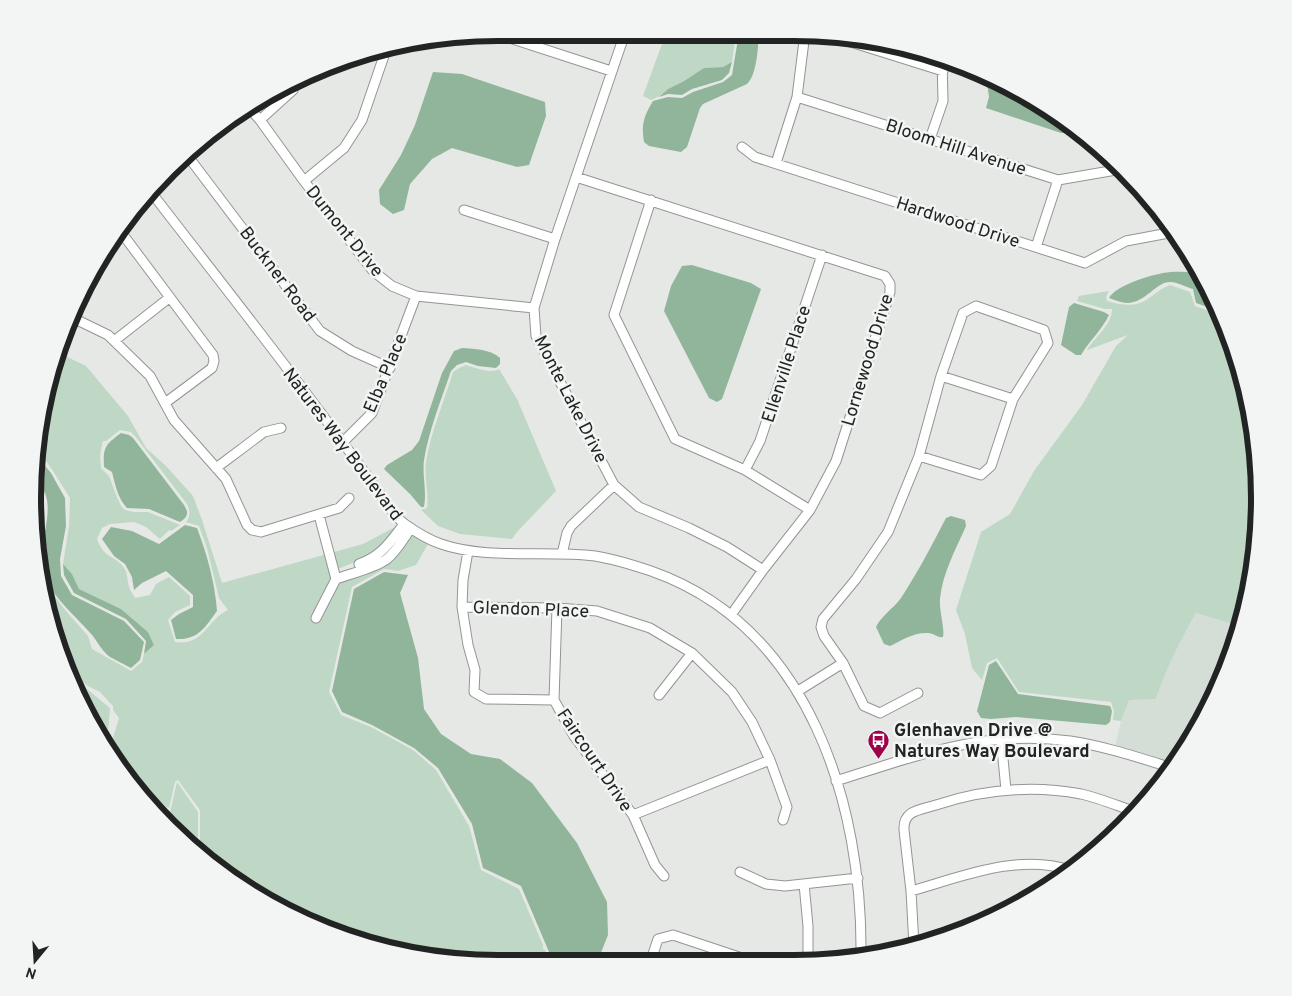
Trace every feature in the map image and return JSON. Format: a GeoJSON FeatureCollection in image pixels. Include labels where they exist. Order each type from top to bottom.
{"type":"FeatureCollection","features":[{"type":"Feature","properties":{"kind":"street"},"geometry":{"type":"LineString","coordinates":[[519,41],[612,71]]}},
{"type":"Feature","properties":{"kind":"street","name":"Monte Lake Drive"},"geometry":{"type":"LineString","coordinates":[[621,41],[534,308],[536,336],[614,485],[639,507],[704,535],[763,570]]}},
{"type":"Feature","properties":{"kind":"street"},"geometry":{"type":"LineString","coordinates":[[776,163],[797,97],[804,41]]}},
{"type":"Feature","properties":{"kind":"street"},"geometry":{"type":"LineString","coordinates":[[868,47],[943,71]]}},
{"type":"Feature","properties":{"kind":"street"},"geometry":{"type":"LineString","coordinates":[[304,182],[344,148],[362,120],[384,56]]}},
{"type":"Feature","properties":{"kind":"street"},"geometry":{"type":"LineString","coordinates":[[930,139],[943,101],[943,66]]}},
{"type":"Feature","properties":{"kind":"street"},"geometry":{"type":"LineString","coordinates":[[260,120],[293,90]]}},
{"type":"Feature","properties":{"kind":"street","name":"Bloom Hill Avenue"},"geometry":{"type":"LineString","coordinates":[[797,97],[1058,180],[1112,171]]}},
{"type":"Feature","properties":{"kind":"street","name":"Dumont Drive"},"geometry":{"type":"LineString","coordinates":[[253,112],[373,271],[392,286],[416,296],[534,308]]}},
{"type":"Feature","properties":{"kind":"street","name":"Hardwood Drive"},"geometry":{"type":"LineString","coordinates":[[742,147],[755,157],[1085,263],[1126,241],[1166,233]]}},
{"type":"Feature","properties":{"kind":"street","name":"Buckner Road"},"geometry":{"type":"LineString","coordinates":[[191,160],[320,330],[352,351],[390,368]]}},
{"type":"Feature","properties":{"kind":"street","name":"Lornewood Drive"},"geometry":{"type":"LineString","coordinates":[[576,177],[885,276],[890,284],[890,292],[836,461],[810,510],[731,615]]}},
{"type":"Feature","properties":{"kind":"street"},"geometry":{"type":"LineString","coordinates":[[1036,247],[1058,180]]}},
{"type":"Feature","properties":{"kind":"street","name":"Natures Way Boulevard"},"geometry":{"type":"LineString","coordinates":[[155,197],[343,442],[393,513],[407,526],[440,544],[468,550],[597,556],[634,565],[673,579],[705,596],[752,633],[798,691],[818,731],[836,781],[850,832],[858,878],[861,950]]}},
{"type":"Feature","properties":{"kind":"street"},"geometry":{"type":"LineString","coordinates":[[651,200],[614,315],[676,439],[745,470],[810,510]]}},
{"type":"Feature","properties":{"kind":"street"},"geometry":{"type":"LineString","coordinates":[[464,210],[556,239]]}},
{"type":"Feature","properties":{"kind":"street"},"geometry":{"type":"LineString","coordinates":[[123,237],[212,352],[214,361],[212,368],[165,403]]}},
{"type":"Feature","properties":{"kind":"street","name":"Ellenville Place"},"geometry":{"type":"LineString","coordinates":[[745,470],[760,441],[822,255]]}},
{"type":"Feature","properties":{"kind":"street","name":"Elba Place"},"geometry":{"type":"LineString","coordinates":[[343,442],[372,413],[416,296]]}},
{"type":"Feature","properties":{"kind":"street"},"geometry":{"type":"LineString","coordinates":[[114,341],[169,298]]}},
{"type":"Feature","properties":{"kind":"street"},"geometry":{"type":"LineString","coordinates":[[918,693],[880,713],[864,706],[843,663],[824,636],[821,628],[824,619],[856,579],[888,532],[919,456],[941,376],[963,313],[976,306],[1044,330],[1048,343],[1012,399],[991,466],[980,475],[919,456]]}},
{"type":"Feature","properties":{"kind":"street"},"geometry":{"type":"LineString","coordinates":[[77,320],[103,332],[150,376],[174,420],[226,478],[247,525],[254,531],[261,532],[319,515],[339,508],[349,498]]}},
{"type":"Feature","properties":{"kind":"street"},"geometry":{"type":"LineString","coordinates":[[941,376],[1012,399]]}},
{"type":"Feature","properties":{"kind":"street"},"geometry":{"type":"LineString","coordinates":[[216,468],[264,432],[281,428]]}},
{"type":"Feature","properties":{"kind":"street"},"geometry":{"type":"LineString","coordinates":[[562,554],[567,533],[571,526],[614,485]]}},
{"type":"Feature","properties":{"kind":"street"},"geometry":{"type":"LineString","coordinates":[[319,515],[336,576]]}},
{"type":"Feature","properties":{"kind":"street"},"geometry":{"type":"LineString","coordinates":[[316,618],[336,576],[375,558],[395,543],[407,526]]}},
{"type":"Feature","properties":{"kind":"street"},"geometry":{"type":"LineString","coordinates":[[468,550],[463,580],[462,607],[468,645],[475,670],[474,692],[486,699],[554,700]]}},
{"type":"Feature","properties":{"kind":"street","name":"Glendon Place"},"geometry":{"type":"LineString","coordinates":[[462,607],[557,608],[597,611],[650,628],[692,653],[732,692],[752,722],[770,760],[786,807],[783,820]]}},
{"type":"Feature","properties":{"kind":"street","name":"Faircourt Drive"},"geometry":{"type":"LineString","coordinates":[[557,608],[554,700],[574,736],[633,815],[655,865],[664,876]]}},
{"type":"Feature","properties":{"kind":"street"},"geometry":{"type":"LineString","coordinates":[[659,695],[692,653]]}},
{"type":"Feature","properties":{"kind":"street"},"geometry":{"type":"LineString","coordinates":[[798,691],[843,663]]}},
{"type":"Feature","properties":{"kind":"street"},"geometry":{"type":"LineString","coordinates":[[1002,738],[1006,790]]}},
{"type":"Feature","properties":{"kind":"street"},"geometry":{"type":"LineString","coordinates":[[836,781],[947,747],[1002,738],[1079,742],[1108,748],[1164,765]]}},
{"type":"Feature","properties":{"kind":"street"},"geometry":{"type":"LineString","coordinates":[[633,815],[770,760]]}},
{"type":"Feature","properties":{"kind":"street"},"geometry":{"type":"LineString","coordinates":[[914,939],[911,891],[903,821],[910,813],[963,796],[1006,790],[1044,790],[1081,794],[1128,809]]}},
{"type":"Feature","properties":{"kind":"street"},"geometry":{"type":"LineString","coordinates":[[911,891],[991,869],[1021,864],[1061,868]]}},
{"type":"Feature","properties":{"kind":"street"},"geometry":{"type":"LineString","coordinates":[[740,872],[766,884],[785,886],[858,878]]}},
{"type":"Feature","properties":{"kind":"street"},"geometry":{"type":"LineString","coordinates":[[804,884],[808,926],[808,955]]}},
{"type":"Feature","properties":{"kind":"street"},"geometry":{"type":"LineString","coordinates":[[653,955],[658,939],[673,936],[732,955]]}},
{"type":"Feature","properties":{"kind":"shaded area"},"geometry":{"type":"Polygon","coordinates":[[[663,41],[735,41],[732,62],[723,67],[704,68],[651,100],[643,96],[663,41]]]}},
{"type":"Feature","properties":{"kind":"shaded area"},"geometry":{"type":"Polygon","coordinates":[[[738,41],[758,41],[755,68],[750,80],[747,84],[703,104],[687,147],[681,152],[649,146],[644,142],[644,120],[653,101],[668,97],[682,98],[693,92],[723,82],[732,75],[738,41]]]}},
{"type":"Feature","properties":{"kind":"shaded area"},"geometry":{"type":"Polygon","coordinates":[[[732,62],[729,73],[722,80],[692,89],[682,95],[668,94],[659,97],[668,89],[704,68],[723,67],[732,62]]]}},
{"type":"Feature","properties":{"kind":"shaded area"},"geometry":{"type":"Polygon","coordinates":[[[433,72],[462,74],[545,102],[546,116],[529,165],[517,167],[452,148],[432,159],[410,184],[404,210],[393,214],[380,204],[379,190],[401,155],[415,125],[433,72]]]}},
{"type":"Feature","properties":{"kind":"shaded area"},"geometry":{"type":"Polygon","coordinates":[[[987,84],[1011,96],[1019,104],[1041,113],[1068,133],[1061,133],[986,108],[989,97],[987,84]]]}},
{"type":"Feature","properties":{"kind":"shaded area"},"geometry":{"type":"Polygon","coordinates":[[[692,265],[751,283],[761,289],[722,399],[717,402],[709,398],[664,311],[671,286],[682,266],[692,265]]]}},
{"type":"Feature","properties":{"kind":"shaded area"},"geometry":{"type":"Polygon","coordinates":[[[1171,272],[1191,272],[1209,308],[1196,303],[1193,289],[1170,282],[1160,285],[1146,296],[1134,302],[1126,303],[1109,298],[1119,289],[1133,282],[1149,276],[1171,272]]]}},
{"type":"Feature","properties":{"kind":"shaded area"},"geometry":{"type":"Polygon","coordinates":[[[1170,285],[1190,292],[1195,306],[1210,311],[1227,351],[1242,409],[1247,438],[1251,498],[1250,528],[1242,587],[1233,624],[1196,613],[1164,676],[1156,699],[1129,700],[1121,721],[1113,720],[1114,711],[1111,702],[1019,692],[997,658],[987,663],[982,680],[972,668],[965,634],[956,610],[981,532],[1010,514],[1034,471],[1082,405],[1116,346],[1128,335],[1087,350],[1106,326],[1112,309],[1105,309],[1077,301],[1079,296],[1109,291],[1106,297],[1107,301],[1134,304],[1144,301],[1170,285]]]}},
{"type":"Feature","properties":{"kind":"shaded area"},"geometry":{"type":"Polygon","coordinates":[[[1074,303],[1109,315],[1081,355],[1076,355],[1061,345],[1069,307],[1074,303]]]}},
{"type":"Feature","properties":{"kind":"shaded area"},"geometry":{"type":"Polygon","coordinates":[[[462,348],[492,353],[500,358],[500,364],[496,368],[478,366],[466,362],[457,365],[451,371],[426,449],[424,460],[425,501],[424,507],[421,507],[384,469],[387,465],[412,450],[419,441],[442,373],[454,351],[462,348]]]}},
{"type":"Feature","properties":{"kind":"shaded area"},"geometry":{"type":"Polygon","coordinates":[[[64,355],[86,366],[128,416],[146,448],[166,466],[193,496],[222,583],[363,544],[399,525],[379,549],[368,557],[335,570],[332,580],[311,620],[316,623],[339,581],[381,567],[412,532],[429,542],[416,565],[398,571],[384,569],[352,587],[329,692],[341,715],[371,727],[413,750],[436,770],[469,826],[481,870],[519,889],[543,949],[547,955],[468,954],[438,951],[409,946],[351,931],[296,908],[270,894],[244,878],[200,843],[200,810],[178,780],[175,782],[169,808],[160,805],[119,753],[113,738],[119,718],[113,710],[113,706],[100,692],[78,678],[65,645],[51,591],[88,636],[92,649],[131,671],[142,662],[144,654],[154,645],[148,632],[121,609],[79,589],[72,574],[63,564],[69,526],[70,498],[43,457],[50,409],[64,355]],[[120,430],[106,441],[103,441],[100,455],[101,468],[109,476],[121,506],[125,510],[148,512],[180,525],[171,531],[169,530],[160,539],[146,527],[134,522],[110,524],[102,528],[97,539],[106,554],[124,568],[129,588],[135,598],[150,595],[156,584],[169,577],[190,596],[190,605],[175,612],[168,620],[175,642],[193,640],[205,631],[221,614],[228,610],[219,598],[207,548],[199,526],[186,522],[190,513],[187,504],[131,432],[120,430]]]}},
{"type":"Feature","properties":{"kind":"shaded area"},"geometry":{"type":"Polygon","coordinates":[[[466,365],[487,371],[499,369],[517,399],[556,491],[512,539],[460,534],[438,526],[421,510],[427,508],[426,462],[434,428],[453,372],[466,365]]]}},
{"type":"Feature","properties":{"kind":"shaded area"},"geometry":{"type":"Polygon","coordinates":[[[121,433],[133,438],[184,505],[187,515],[180,522],[149,509],[127,508],[121,500],[112,472],[104,467],[104,455],[106,447],[121,433]]]}},
{"type":"Feature","properties":{"kind":"shaded area"},"geometry":{"type":"Polygon","coordinates":[[[43,463],[51,473],[65,498],[66,526],[60,559],[61,576],[72,595],[124,621],[144,642],[140,660],[131,668],[105,653],[93,636],[57,597],[50,586],[43,540],[48,511],[47,499],[41,487],[43,463]]]}},
{"type":"Feature","properties":{"kind":"shaded area"},"geometry":{"type":"Polygon","coordinates":[[[41,494],[44,506],[43,534],[41,494]]]}},
{"type":"Feature","properties":{"kind":"shaded area"},"geometry":{"type":"Polygon","coordinates":[[[951,516],[965,520],[966,526],[950,562],[941,590],[940,604],[943,637],[923,633],[908,637],[890,646],[884,644],[876,627],[901,598],[946,518],[951,516]]]}},
{"type":"Feature","properties":{"kind":"shaded area"},"geometry":{"type":"Polygon","coordinates":[[[185,525],[197,528],[210,569],[217,611],[205,627],[196,635],[184,639],[176,639],[171,620],[193,607],[193,595],[166,571],[142,583],[134,590],[132,577],[125,564],[114,556],[102,539],[111,527],[132,531],[159,544],[185,525]]]}},
{"type":"Feature","properties":{"kind":"shaded area"},"geometry":{"type":"Polygon","coordinates":[[[63,564],[72,574],[79,589],[121,609],[148,632],[154,645],[144,654],[146,641],[126,619],[74,593],[64,575],[63,564]]]}},
{"type":"Feature","properties":{"kind":"shaded area"},"geometry":{"type":"Polygon","coordinates":[[[384,572],[408,575],[400,593],[418,658],[424,709],[441,734],[471,754],[500,759],[532,783],[577,843],[607,902],[608,935],[600,955],[550,955],[521,886],[483,868],[472,824],[438,768],[414,748],[372,725],[342,712],[332,691],[354,589],[384,572]]]}},
{"type":"Feature","properties":{"kind":"shaded area"},"geometry":{"type":"Polygon","coordinates":[[[1196,613],[1233,624],[1227,645],[1204,700],[1167,762],[1115,747],[1121,721],[1129,700],[1156,699],[1173,654],[1196,613]]]}},
{"type":"Feature","properties":{"kind":"shaded area"},"geometry":{"type":"Polygon","coordinates":[[[996,661],[1018,694],[1110,706],[1112,711],[1110,722],[1106,725],[1016,717],[981,718],[977,711],[989,665],[996,661]]]}},
{"type":"Feature","properties":{"kind":"shaded area"},"geometry":{"type":"Polygon","coordinates":[[[81,684],[110,708],[108,732],[111,741],[81,684]]]}},
{"type":"Feature","properties":{"kind":"shaded area"},"geometry":{"type":"Polygon","coordinates":[[[177,782],[198,812],[198,842],[175,821],[170,815],[177,782]]]}},
{"type":"Feature","properties":{"kind":"place","name":"Glenhaven Drive @ Natures Way Boulevard"},"geometry":{"type":"Point","coordinates":[878,759]}}]}
